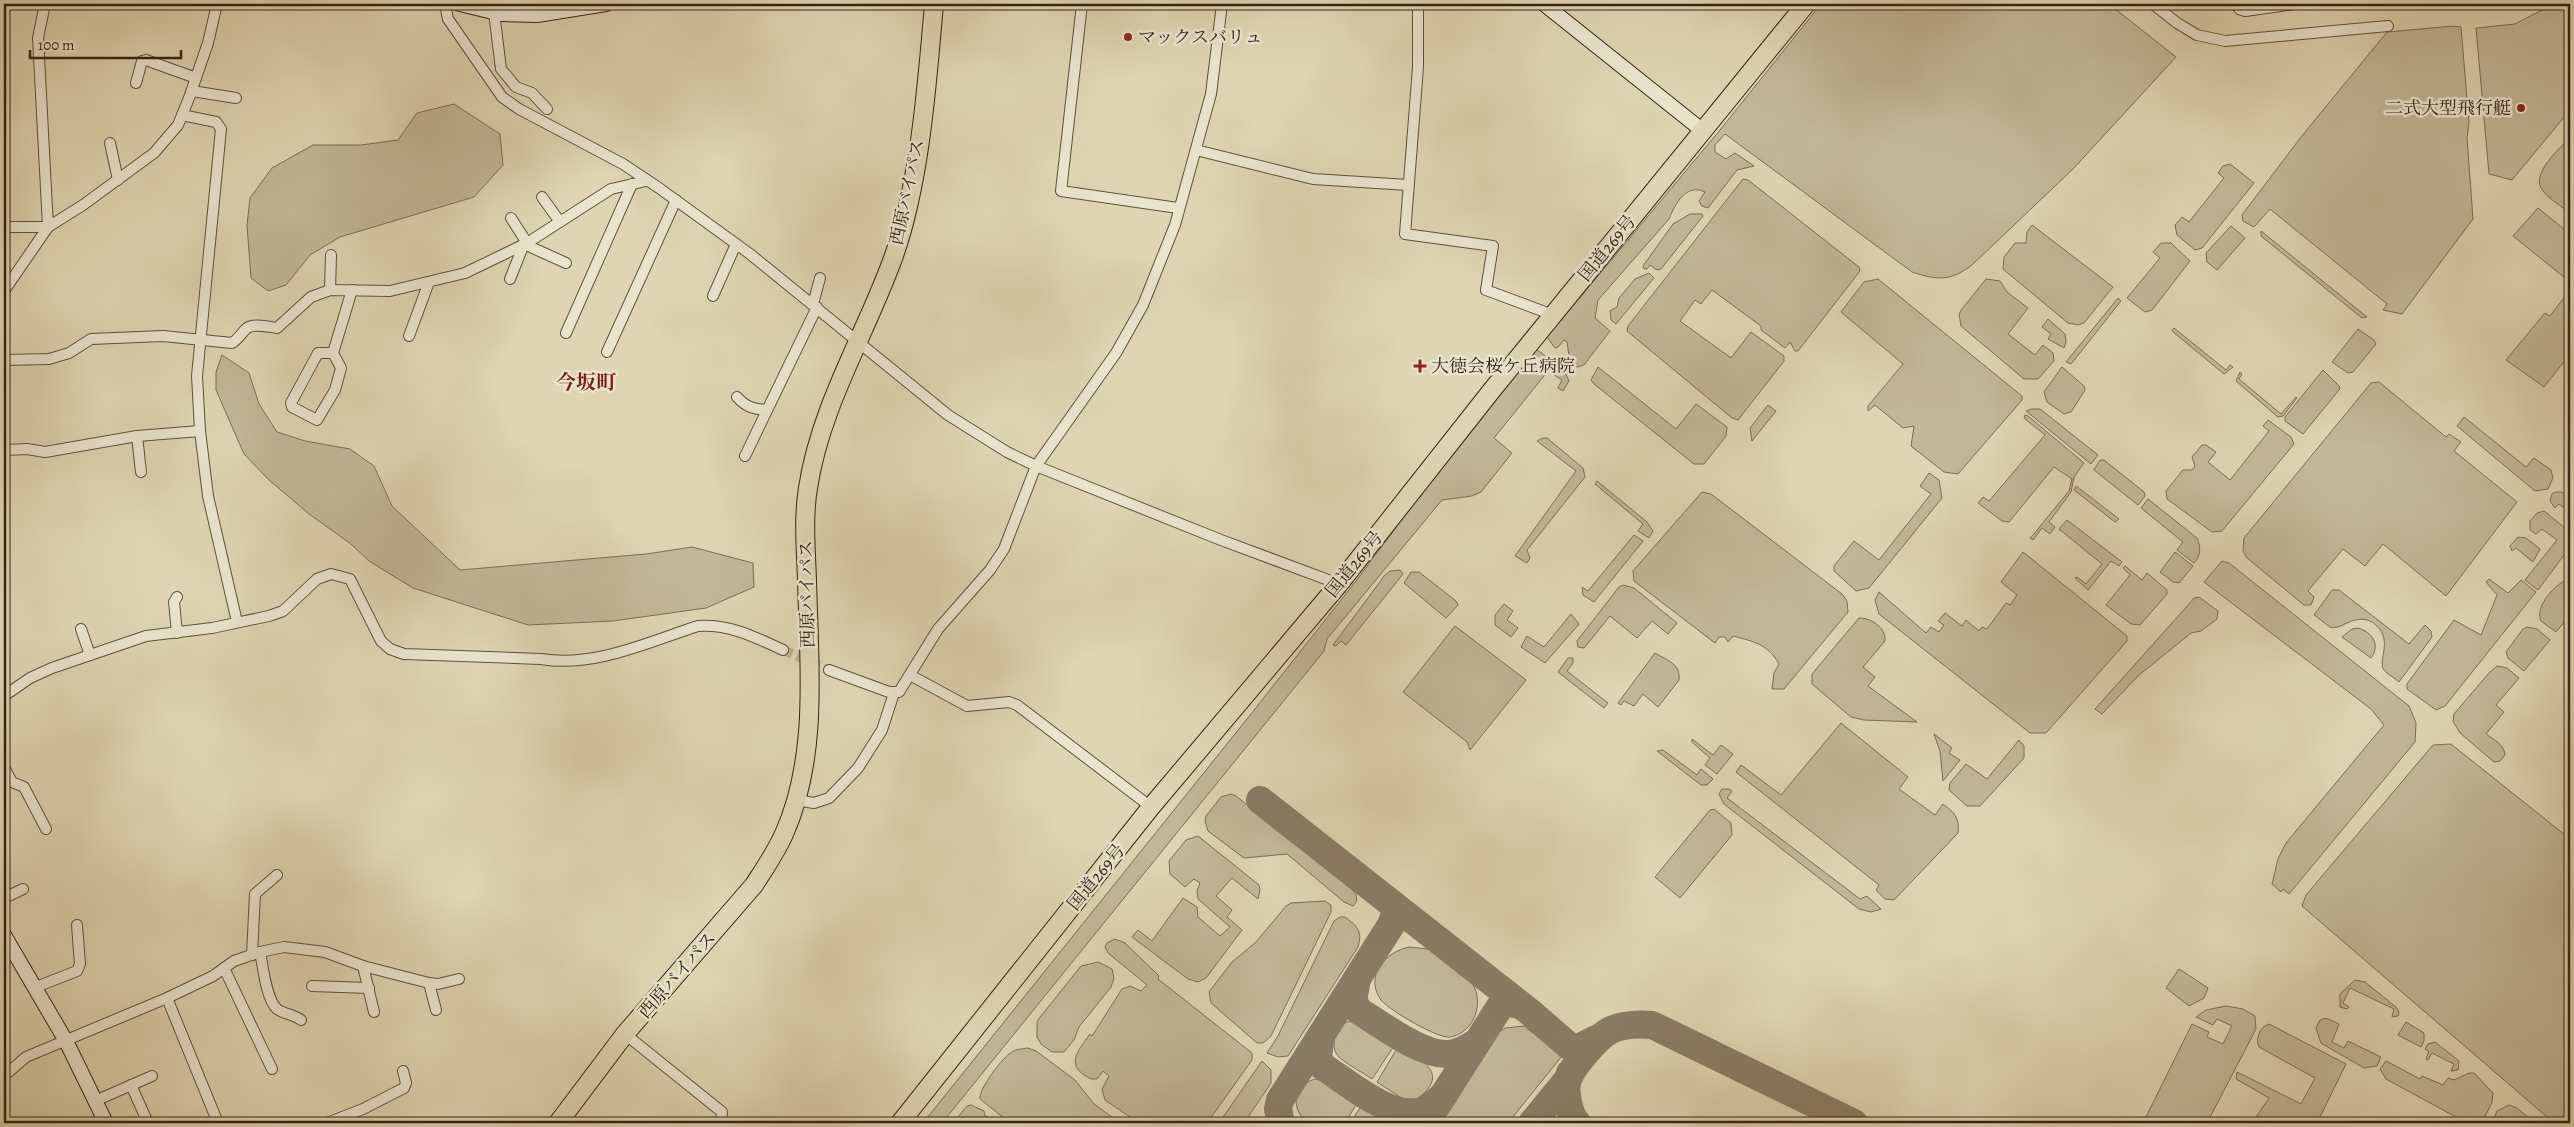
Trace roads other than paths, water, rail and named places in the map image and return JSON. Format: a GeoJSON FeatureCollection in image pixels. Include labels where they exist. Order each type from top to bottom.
{"type":"FeatureCollection","features":[{"type":"Feature","properties":{"kind":"highway","name":"西原バイパス"},"geometry":{"type":"LineString","coordinates":[[558,1123],[625,1034],[754,885],[785,832],[796,800],[804,767],[809,708],[807,489],[830,405],[893,260],[910,196],[934,4]]}},
{"type":"Feature","properties":{"kind":"highway","name":"国道269号"},"geometry":{"type":"LineString","coordinates":[[900,1123],[1151,807],[1339,584],[1553,315],[1806,4]]}},
{"type":"Feature","properties":{"kind":"street"},"geometry":{"type":"LineString","coordinates":[[45,4],[38,38],[48,227]]}},
{"type":"Feature","properties":{"kind":"street"},"geometry":{"type":"LineString","coordinates":[[4,291],[48,227],[118,180],[154,153],[178,125],[196,78],[216,4]]}},
{"type":"Feature","properties":{"kind":"street"},"geometry":{"type":"LineString","coordinates":[[445,4],[448,19],[502,97],[518,109],[623,164],[676,200],[815,306],[948,414],[1006,452],[1036,466],[1221,540],[1339,584]]}},
{"type":"Feature","properties":{"kind":"street"},"geometry":{"type":"LineString","coordinates":[[460,4],[494,12],[537,15],[606,4]]}},
{"type":"Feature","properties":{"kind":"street"},"geometry":{"type":"LineString","coordinates":[[1082,4],[1061,191],[1178,208]]}},
{"type":"Feature","properties":{"kind":"street"},"geometry":{"type":"LineString","coordinates":[[829,670],[862,684],[894,693],[899,692],[905,686],[938,629],[990,570],[1004,549],[1036,466],[1116,353],[1143,305],[1161,265],[1212,94],[1222,4]]}},
{"type":"Feature","properties":{"kind":"street"},"geometry":{"type":"LineString","coordinates":[[1418,4],[1418,67],[1405,234],[1493,246],[1486,290],[1553,315]]}},
{"type":"Feature","properties":{"kind":"street"},"geometry":{"type":"LineString","coordinates":[[1544,4],[1703,131]]}},
{"type":"Feature","properties":{"kind":"street"},"geometry":{"type":"LineString","coordinates":[[2153,4],[2191,32],[2204,38],[2225,41],[2388,26]]}},
{"type":"Feature","properties":{"kind":"street"},"geometry":{"type":"LineString","coordinates":[[2236,4],[2239,10],[2245,11],[2294,4]]}},
{"type":"Feature","properties":{"kind":"street"},"geometry":{"type":"LineString","coordinates":[[494,12],[502,69],[507,79],[516,87],[532,93],[547,109]]}},
{"type":"Feature","properties":{"kind":"street"},"geometry":{"type":"LineString","coordinates":[[136,83],[142,62],[146,60],[196,78]]}},
{"type":"Feature","properties":{"kind":"street"},"geometry":{"type":"LineString","coordinates":[[192,90],[236,98]]}},
{"type":"Feature","properties":{"kind":"street"},"geometry":{"type":"LineString","coordinates":[[182,114],[216,122],[221,129],[197,376],[200,431],[208,496],[237,622]]}},
{"type":"Feature","properties":{"kind":"street"},"geometry":{"type":"LineString","coordinates":[[110,143],[118,180]]}},
{"type":"Feature","properties":{"kind":"street"},"geometry":{"type":"LineString","coordinates":[[1196,150],[1313,179],[1408,185]]}},
{"type":"Feature","properties":{"kind":"street"},"geometry":{"type":"LineString","coordinates":[[4,360],[49,359],[69,353],[91,339],[162,336],[232,343],[240,338],[246,329],[253,326],[277,328],[311,297],[330,290],[390,291],[465,273],[525,244],[611,189],[646,181]]}},
{"type":"Feature","properties":{"kind":"street"},"geometry":{"type":"LineString","coordinates":[[566,333],[632,184]]}},
{"type":"Feature","properties":{"kind":"street"},"geometry":{"type":"LineString","coordinates":[[542,197],[560,222]]}},
{"type":"Feature","properties":{"kind":"street"},"geometry":{"type":"LineString","coordinates":[[607,352],[676,200]]}},
{"type":"Feature","properties":{"kind":"street"},"geometry":{"type":"LineString","coordinates":[[511,218],[525,244],[566,263]]}},
{"type":"Feature","properties":{"kind":"street"},"geometry":{"type":"LineString","coordinates":[[4,228],[48,227]]}},
{"type":"Feature","properties":{"kind":"street"},"geometry":{"type":"LineString","coordinates":[[510,279],[525,244]]}},
{"type":"Feature","properties":{"kind":"street"},"geometry":{"type":"LineString","coordinates":[[713,296],[736,244]]}},
{"type":"Feature","properties":{"kind":"street"},"geometry":{"type":"LineString","coordinates":[[330,290],[331,255]]}},
{"type":"Feature","properties":{"kind":"street"},"geometry":{"type":"LineString","coordinates":[[745,456],[815,306],[820,278]]}},
{"type":"Feature","properties":{"kind":"street"},"geometry":{"type":"LineString","coordinates":[[408,336],[429,282]]}},
{"type":"Feature","properties":{"kind":"street"},"geometry":{"type":"LineString","coordinates":[[333,353],[318,353],[291,403],[292,407],[317,420],[335,390],[341,368],[333,353],[352,290]]}},
{"type":"Feature","properties":{"kind":"street"},"geometry":{"type":"LineString","coordinates":[[737,397],[744,405],[754,409],[767,410]]}},
{"type":"Feature","properties":{"kind":"street"},"geometry":{"type":"LineString","coordinates":[[4,450],[27,449],[45,452],[137,436],[200,431]]}},
{"type":"Feature","properties":{"kind":"street"},"geometry":{"type":"LineString","coordinates":[[137,436],[141,472]]}},
{"type":"Feature","properties":{"kind":"street"},"geometry":{"type":"LineString","coordinates":[[4,696],[30,678],[146,636],[212,628],[269,616],[283,611],[317,579],[331,574],[350,579],[381,641],[390,649],[404,654],[541,659],[560,662],[588,660],[698,626],[715,625],[739,630],[783,650]]}},
{"type":"Feature","properties":{"kind":"street"},"geometry":{"type":"LineString","coordinates":[[177,597],[174,602],[177,633]]}},
{"type":"Feature","properties":{"kind":"street"},"geometry":{"type":"LineString","coordinates":[[82,629],[90,655]]}},
{"type":"Feature","properties":{"kind":"street"},"geometry":{"type":"LineString","coordinates":[[910,675],[967,706],[1009,702],[1017,705],[1151,807]]}},
{"type":"Feature","properties":{"kind":"street"},"geometry":{"type":"LineString","coordinates":[[796,800],[814,803],[829,798],[858,768],[882,730],[894,693]]}},
{"type":"Feature","properties":{"kind":"street"},"geometry":{"type":"LineString","coordinates":[[4,767],[12,782],[24,787],[46,829]]}},
{"type":"Feature","properties":{"kind":"street"},"geometry":{"type":"LineString","coordinates":[[277,875],[255,894],[256,953],[271,1000],[278,1010],[294,1014],[301,1020]]}},
{"type":"Feature","properties":{"kind":"street"},"geometry":{"type":"LineString","coordinates":[[4,898],[23,888]]}},
{"type":"Feature","properties":{"kind":"street"},"geometry":{"type":"LineString","coordinates":[[36,987],[77,971],[80,964],[77,926]]}},
{"type":"Feature","properties":{"kind":"street"},"geometry":{"type":"LineString","coordinates":[[4,934],[66,1041],[106,1123]]}},
{"type":"Feature","properties":{"kind":"street"},"geometry":{"type":"LineString","coordinates":[[4,1076],[26,1057],[167,998],[213,976],[234,961],[256,953],[284,947],[325,952],[363,966],[429,983],[438,984],[459,979]]}},
{"type":"Feature","properties":{"kind":"street"},"geometry":{"type":"LineString","coordinates":[[363,966],[374,1012]]}},
{"type":"Feature","properties":{"kind":"street"},"geometry":{"type":"LineString","coordinates":[[224,968],[272,1069]]}},
{"type":"Feature","properties":{"kind":"street"},"geometry":{"type":"LineString","coordinates":[[429,983],[436,1010]]}},
{"type":"Feature","properties":{"kind":"street"},"geometry":{"type":"LineString","coordinates":[[312,986],[369,988]]}},
{"type":"Feature","properties":{"kind":"street"},"geometry":{"type":"LineString","coordinates":[[167,998],[218,1123]]}},
{"type":"Feature","properties":{"kind":"street"},"geometry":{"type":"LineString","coordinates":[[625,1034],[722,1112],[721,1123]]}},
{"type":"Feature","properties":{"kind":"street"},"geometry":{"type":"LineString","coordinates":[[327,1123],[363,1109],[404,1088],[406,1083],[403,1071]]}},
{"type":"Feature","properties":{"kind":"street"},"geometry":{"type":"LineString","coordinates":[[95,1101],[152,1076]]}},
{"type":"Feature","properties":{"kind":"street"},"geometry":{"type":"LineString","coordinates":[[131,1085],[148,1123]]}},
{"type":"Feature","properties":{"kind":"tunnel"},"geometry":{"type":"LineString","coordinates":[[783,650],[829,670]]}},
{"type":"Feature","properties":{"kind":"place","name":"マックスバリュ"},"geometry":{"type":"Point","coordinates":[1128,37]}},
{"type":"Feature","properties":{"kind":"place","name":"二式大型飛行艇"},"geometry":{"type":"Point","coordinates":[2521,108]}},
{"type":"Feature","properties":{"kind":"place","name":"大徳会桜ケ丘病院"},"geometry":{"type":"Point","coordinates":[1420,366]}},
{"type":"Feature","properties":{"kind":"district","name":"今坂町"},"geometry":{"type":"Point","coordinates":[586,382]}}]}
